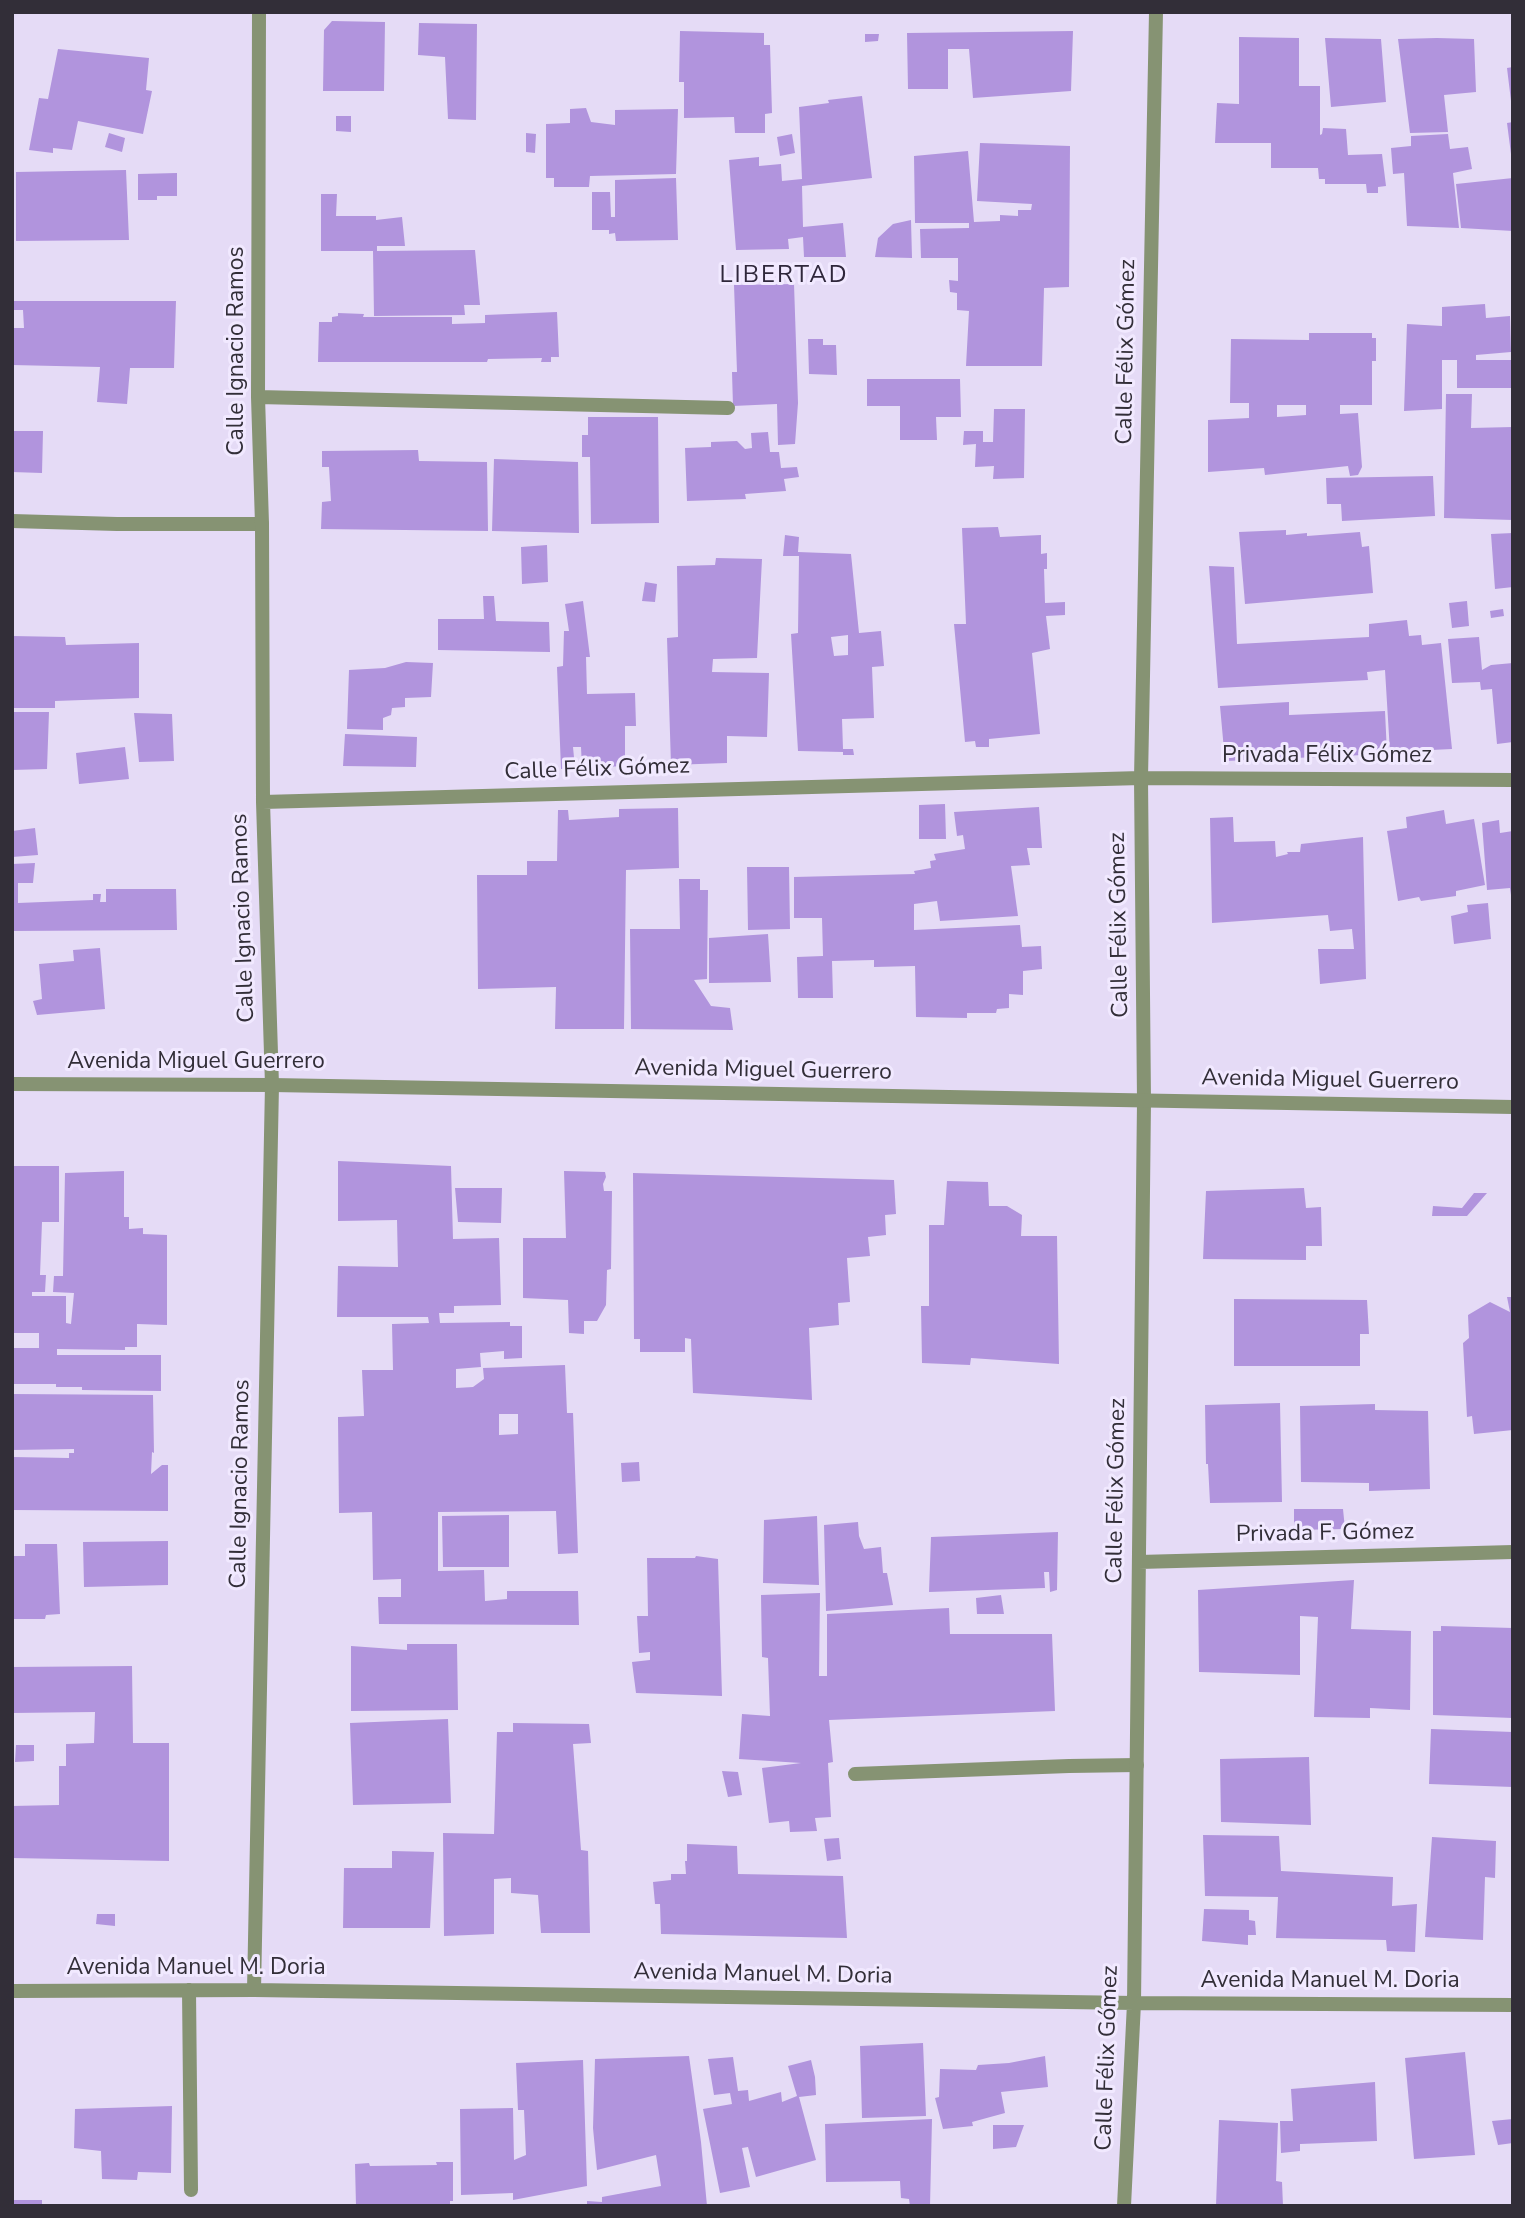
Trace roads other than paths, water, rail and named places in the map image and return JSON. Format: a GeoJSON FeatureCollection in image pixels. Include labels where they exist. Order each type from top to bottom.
{"type":"FeatureCollection","features":[{"type":"Feature","properties":{"kind":"street","name":"Calle Ignacio Ramos"},"geometry":{"type":"LineString","coordinates":[[254,1990],[272,1085],[263,802],[262,524],[258,397],[259,12]]}},
{"type":"Feature","properties":{"kind":"street","name":"Calle Félix Gómez"},"geometry":{"type":"LineString","coordinates":[[1124,2206],[1134,2003],[1144,1101],[1141,778],[1156,12]]}},
{"type":"Feature","properties":{"kind":"street"},"geometry":{"type":"LineString","coordinates":[[258,397],[727,408]]}},
{"type":"Feature","properties":{"kind":"street"},"geometry":{"type":"LineString","coordinates":[[12,521],[262,524]]}},
{"type":"Feature","properties":{"kind":"street","name":"Calle Félix Gómez"},"geometry":{"type":"LineString","coordinates":[[263,802],[1141,778]]}},
{"type":"Feature","properties":{"kind":"street","name":"Privada Félix Gómez"},"geometry":{"type":"LineString","coordinates":[[1141,778],[1513,780]]}},
{"type":"Feature","properties":{"kind":"street","name":"Avenida Miguel Guerrero"},"geometry":{"type":"LineString","coordinates":[[12,1084],[272,1085],[1513,1107]]}},
{"type":"Feature","properties":{"kind":"street","name":"Privada F. Gómez"},"geometry":{"type":"LineString","coordinates":[[1139,1562],[1513,1552]]}},
{"type":"Feature","properties":{"kind":"street"},"geometry":{"type":"LineString","coordinates":[[855,1774],[1137,1765]]}},
{"type":"Feature","properties":{"kind":"street"},"geometry":{"type":"LineString","coordinates":[[189,1990],[191,2190]]}},
{"type":"Feature","properties":{"kind":"street","name":"Avenida Manuel M. Doria"},"geometry":{"type":"LineString","coordinates":[[12,1991],[254,1990],[1134,2003],[1513,2004]]}},
{"type":"Feature","properties":{"kind":"district","name":"LIBERTAD"},"geometry":{"type":"Point","coordinates":[784,276]}}]}
